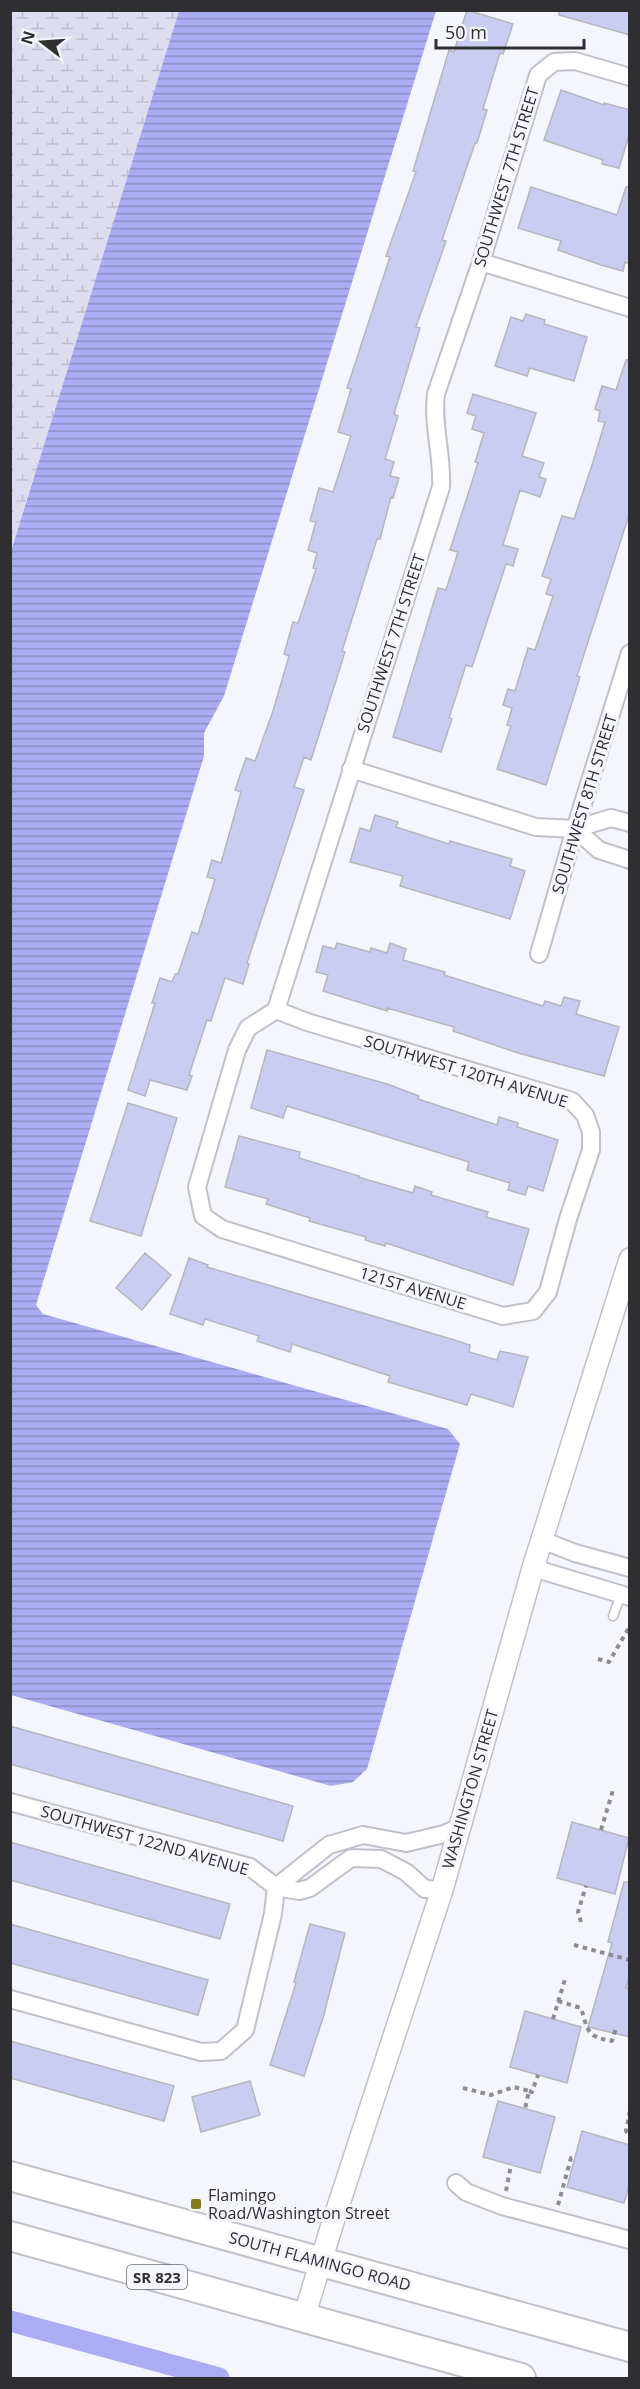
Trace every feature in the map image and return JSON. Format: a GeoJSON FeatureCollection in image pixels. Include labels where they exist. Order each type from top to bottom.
{"type":"FeatureCollection","features":[{"type":"Feature","properties":{"kind":"highway","name":"SOUTH FLAMINGO ROAD"},"geometry":{"type":"LineString","coordinates":[[10,2176],[630,2347]]}},
{"type":"Feature","properties":{"kind":"highway","name":"SR 823"},"geometry":{"type":"LineString","coordinates":[[10,2236],[521,2379]]}},
{"type":"Feature","properties":{"kind":"street","name":"SOUTHWEST 7TH STREET"},"geometry":{"type":"LineString","coordinates":[[276,1010],[441,488],[442,468],[433,413],[436,394],[538,75],[554,62],[575,61],[630,77]]}},
{"type":"Feature","properties":{"kind":"street"},"geometry":{"type":"LineString","coordinates":[[480,262],[630,308]]}},
{"type":"Feature","properties":{"kind":"street","name":"SOUTHWEST 8TH STREET"},"geometry":{"type":"LineString","coordinates":[[539,954],[630,653]]}},
{"type":"Feature","properties":{"kind":"street"},"geometry":{"type":"LineString","coordinates":[[351,769],[536,827],[575,829],[611,818],[630,823]]}},
{"type":"Feature","properties":{"kind":"street"},"geometry":{"type":"LineString","coordinates":[[575,829],[599,850],[630,860]]}},
{"type":"Feature","properties":{"kind":"street","name":"121ST AVENUE"},"geometry":{"type":"LineString","coordinates":[[276,1010],[248,1028],[237,1050],[197,1187],[203,1216],[222,1229],[503,1316],[533,1311],[548,1292],[568,1219]]}},
{"type":"Feature","properties":{"kind":"street","name":"SOUTHWEST 120TH AVENUE"},"geometry":{"type":"LineString","coordinates":[[276,1010],[307,1022],[572,1101],[585,1116],[591,1132],[591,1150],[568,1219]]}},
{"type":"Feature","properties":{"kind":"street","name":"WASHINGTON STREET"},"geometry":{"type":"LineString","coordinates":[[304,2317],[442,1890],[533,1568],[630,1259]]}},
{"type":"Feature","properties":{"kind":"street"},"geometry":{"type":"LineString","coordinates":[[533,1568],[625,1596],[630,1568],[578,1554],[542,1540]]}},
{"type":"Feature","properties":{"kind":"street","name":"SOUTHWEST 122ND AVENUE"},"geometry":{"type":"LineString","coordinates":[[10,1802],[250,1867],[276,1887]]}},
{"type":"Feature","properties":{"kind":"street"},"geometry":{"type":"LineString","coordinates":[[10,1999],[201,2052],[220,2051],[235,2041],[245,2030],[273,1914],[276,1887],[329,1845],[363,1835],[406,1843],[444,1834],[460,1827]]}},
{"type":"Feature","properties":{"kind":"street"},"geometry":{"type":"LineString","coordinates":[[276,1887],[299,1891],[310,1888],[351,1858],[381,1859],[405,1872],[425,1889],[442,1890]]}},
{"type":"Feature","properties":{"kind":"street"},"geometry":{"type":"LineString","coordinates":[[456,2183],[466,2192],[502,2206],[630,2240]]}},
{"type":"Feature","properties":{"kind":"lane"},"geometry":{"type":"LineString","coordinates":[[613,1616],[625,1596]]}},
{"type":"Feature","properties":{"kind":"path"},"geometry":{"type":"LineString","coordinates":[[598,1659],[609,1662],[630,1626]]}},
{"type":"Feature","properties":{"kind":"path"},"geometry":{"type":"LineString","coordinates":[[601,1830],[613,1790]]}},
{"type":"Feature","properties":{"kind":"path"},"geometry":{"type":"LineString","coordinates":[[581,1922],[578,1912],[586,1886]]}},
{"type":"Feature","properties":{"kind":"path"},"geometry":{"type":"LineString","coordinates":[[574,1945],[629,1960]]}},
{"type":"Feature","properties":{"kind":"path"},"geometry":{"type":"LineString","coordinates":[[553,2019],[565,1979]]}},
{"type":"Feature","properties":{"kind":"path"},"geometry":{"type":"LineString","coordinates":[[558,2001],[580,2008],[586,2028],[598,2038],[612,2041],[616,2028]]}},
{"type":"Feature","properties":{"kind":"path"},"geometry":{"type":"LineString","coordinates":[[463,2088],[492,2095],[514,2087],[532,2092],[538,2075]]}},
{"type":"Feature","properties":{"kind":"path"},"geometry":{"type":"LineString","coordinates":[[525,2109],[529,2091]]}},
{"type":"Feature","properties":{"kind":"path"},"geometry":{"type":"LineString","coordinates":[[630,2111],[626,2131],[630,2136]]}},
{"type":"Feature","properties":{"kind":"path"},"geometry":{"type":"LineString","coordinates":[[554,2220],[571,2158],[574,2159]]}},
{"type":"Feature","properties":{"kind":"path"},"geometry":{"type":"LineString","coordinates":[[502,2206],[512,2165]]}},
{"type":"Feature","properties":{"kind":"green space"},"geometry":{"type":"Polygon","coordinates":[[[11,11],[179,11],[11,550],[11,11]]]}},
{"type":"Feature","properties":{"kind":"water"},"geometry":{"type":"Polygon","coordinates":[[[179,11],[436,11],[224,696],[204,733],[204,756],[36,1305],[43,1314],[448,1429],[460,1444],[367,1769],[353,1782],[331,1786],[11,1695],[11,551],[179,11]]]}},
{"type":"Feature","properties":{"kind":"building"},"geometry":{"type":"Polygon","coordinates":[[[467,10],[513,24],[503,54],[500,53],[483,109],[487,110],[477,143],[475,143],[442,240],[446,241],[416,327],[420,328],[394,414],[398,416],[385,459],[394,462],[390,476],[399,478],[393,498],[391,497],[380,539],[377,539],[342,651],[345,652],[311,760],[304,757],[294,787],[304,790],[247,963],[249,964],[243,984],[225,978],[211,1021],[207,1020],[189,1075],[192,1076],[187,1090],[150,1080],[145,1096],[128,1090],[155,1003],[152,1003],[160,978],[172,982],[175,974],[178,974],[192,932],[198,934],[215,879],[207,877],[212,860],[221,863],[241,792],[235,790],[246,758],[255,761],[273,711],[289,656],[284,654],[293,622],[298,623],[316,569],[313,568],[317,553],[308,550],[316,522],[310,521],[319,488],[333,492],[351,436],[338,432],[351,389],[347,388],[390,257],[386,256],[416,172],[413,171],[449,50],[454,52],[467,10]]]}},
{"type":"Feature","properties":{"kind":"building"},"geometry":{"type":"Polygon","coordinates":[[[559,10],[630,10],[630,35],[559,15],[559,10]]]}},
{"type":"Feature","properties":{"kind":"building"},"geometry":{"type":"Polygon","coordinates":[[[561,90],[604,105],[604,103],[630,110],[630,132],[619,168],[602,164],[603,160],[544,140],[561,90]]]}},
{"type":"Feature","properties":{"kind":"building"},"geometry":{"type":"Polygon","coordinates":[[[531,187],[617,215],[626,187],[630,188],[630,264],[625,262],[623,271],[601,265],[558,250],[561,241],[518,228],[531,187]]]}},
{"type":"Feature","properties":{"kind":"building"},"geometry":{"type":"Polygon","coordinates":[[[526,314],[545,320],[544,324],[587,337],[574,381],[530,368],[527,376],[495,366],[511,317],[523,321],[526,314]]]}},
{"type":"Feature","properties":{"kind":"building"},"geometry":{"type":"Polygon","coordinates":[[[626,360],[630,360],[630,512],[577,676],[580,677],[546,785],[497,769],[511,726],[507,725],[512,708],[503,705],[508,689],[515,691],[528,648],[535,650],[553,596],[546,594],[551,579],[542,576],[562,516],[574,519],[592,465],[605,422],[598,421],[600,411],[595,409],[602,386],[616,390],[626,360]]]}},
{"type":"Feature","properties":{"kind":"building"},"geometry":{"type":"Polygon","coordinates":[[[473,394],[536,413],[522,456],[544,463],[539,477],[546,479],[540,497],[520,490],[503,545],[518,549],[513,566],[506,564],[472,667],[466,665],[441,752],[393,737],[438,588],[446,590],[458,552],[450,550],[478,463],[475,462],[484,433],[472,429],[476,416],[467,413],[473,394]]]}},
{"type":"Feature","properties":{"kind":"building"},"geometry":{"type":"Polygon","coordinates":[[[375,815],[398,822],[396,827],[449,844],[450,841],[512,859],[510,866],[525,871],[510,919],[400,886],[403,876],[350,862],[360,828],[370,831],[375,815]]]}},
{"type":"Feature","properties":{"kind":"building"},"geometry":{"type":"Polygon","coordinates":[[[337,943],[370,952],[371,948],[387,953],[390,943],[406,949],[403,960],[543,1006],[545,1001],[561,1006],[564,997],[580,1001],[576,1014],[619,1027],[604,1076],[518,1053],[453,1031],[454,1027],[387,1008],[387,1011],[323,991],[328,975],[316,972],[323,946],[335,949],[337,943]]]}},
{"type":"Feature","properties":{"kind":"building"},"geometry":{"type":"Polygon","coordinates":[[[267,1050],[387,1084],[419,1096],[418,1099],[497,1125],[499,1117],[518,1123],[517,1127],[558,1140],[543,1191],[528,1186],[525,1195],[508,1190],[510,1183],[467,1170],[469,1162],[287,1106],[283,1118],[251,1108],[267,1050]]]}},
{"type":"Feature","properties":{"kind":"building"},"geometry":{"type":"Polygon","coordinates":[[[128,1103],[177,1118],[141,1236],[90,1221],[128,1103]]]}},
{"type":"Feature","properties":{"kind":"building"},"geometry":{"type":"Polygon","coordinates":[[[239,1136],[300,1152],[299,1158],[413,1193],[415,1186],[432,1192],[431,1195],[488,1212],[486,1217],[529,1229],[513,1285],[386,1243],[385,1246],[365,1240],[366,1237],[309,1221],[310,1218],[266,1204],[268,1199],[225,1187],[239,1136]]]}},
{"type":"Feature","properties":{"kind":"building"},"geometry":{"type":"Polygon","coordinates":[[[145,1253],[171,1275],[142,1310],[116,1288],[145,1253]]]}},
{"type":"Feature","properties":{"kind":"building"},"geometry":{"type":"Polygon","coordinates":[[[189,1258],[208,1265],[207,1267],[470,1345],[469,1352],[497,1360],[500,1351],[528,1357],[513,1407],[471,1394],[467,1405],[388,1382],[390,1376],[292,1344],[290,1352],[257,1341],[259,1336],[205,1319],[203,1325],[170,1314],[189,1258]]]}},
{"type":"Feature","properties":{"kind":"building"},"geometry":{"type":"Polygon","coordinates":[[[10,1726],[293,1806],[283,1841],[10,1764],[10,1726]]]}},
{"type":"Feature","properties":{"kind":"building"},"geometry":{"type":"Polygon","coordinates":[[[572,1822],[629,1838],[615,1894],[557,1878],[572,1822]]]}},
{"type":"Feature","properties":{"kind":"building"},"geometry":{"type":"Polygon","coordinates":[[[10,1842],[230,1904],[220,1939],[10,1880],[10,1842]]]}},
{"type":"Feature","properties":{"kind":"building"},"geometry":{"type":"Polygon","coordinates":[[[624,1882],[630,1882],[630,1974],[626,1988],[630,1989],[630,2037],[588,2027],[612,1943],[608,1942],[624,1882]]]}},
{"type":"Feature","properties":{"kind":"building"},"geometry":{"type":"Polygon","coordinates":[[[10,1924],[208,1980],[198,2015],[10,1963],[10,1924]]]}},
{"type":"Feature","properties":{"kind":"building"},"geometry":{"type":"Polygon","coordinates":[[[310,1924],[345,1933],[323,2018],[304,2076],[270,2065],[296,1983],[294,1982],[310,1924]]]}},
{"type":"Feature","properties":{"kind":"building"},"geometry":{"type":"Polygon","coordinates":[[[525,2011],[581,2027],[567,2083],[510,2067],[525,2011]]]}},
{"type":"Feature","properties":{"kind":"building"},"geometry":{"type":"Polygon","coordinates":[[[10,2041],[174,2086],[164,2121],[10,2078],[10,2041]]]}},
{"type":"Feature","properties":{"kind":"building"},"geometry":{"type":"Polygon","coordinates":[[[250,2081],[260,2115],[201,2132],[192,2097],[250,2081]]]}},
{"type":"Feature","properties":{"kind":"building"},"geometry":{"type":"Polygon","coordinates":[[[498,2101],[555,2117],[540,2173],[483,2157],[498,2101]]]}},
{"type":"Feature","properties":{"kind":"building"},"geometry":{"type":"Polygon","coordinates":[[[582,2131],[630,2145],[630,2183],[624,2203],[567,2187],[582,2131]]]}},
{"type":"Feature","properties":{"kind":"waterway"},"geometry":{"type":"LineString","coordinates":[[10,2321],[219,2378]]}},
{"type":"Feature","properties":{"kind":"place","name":"Flamingo Road/Washington Street"},"geometry":{"type":"Point","coordinates":[196,2204]}}]}
